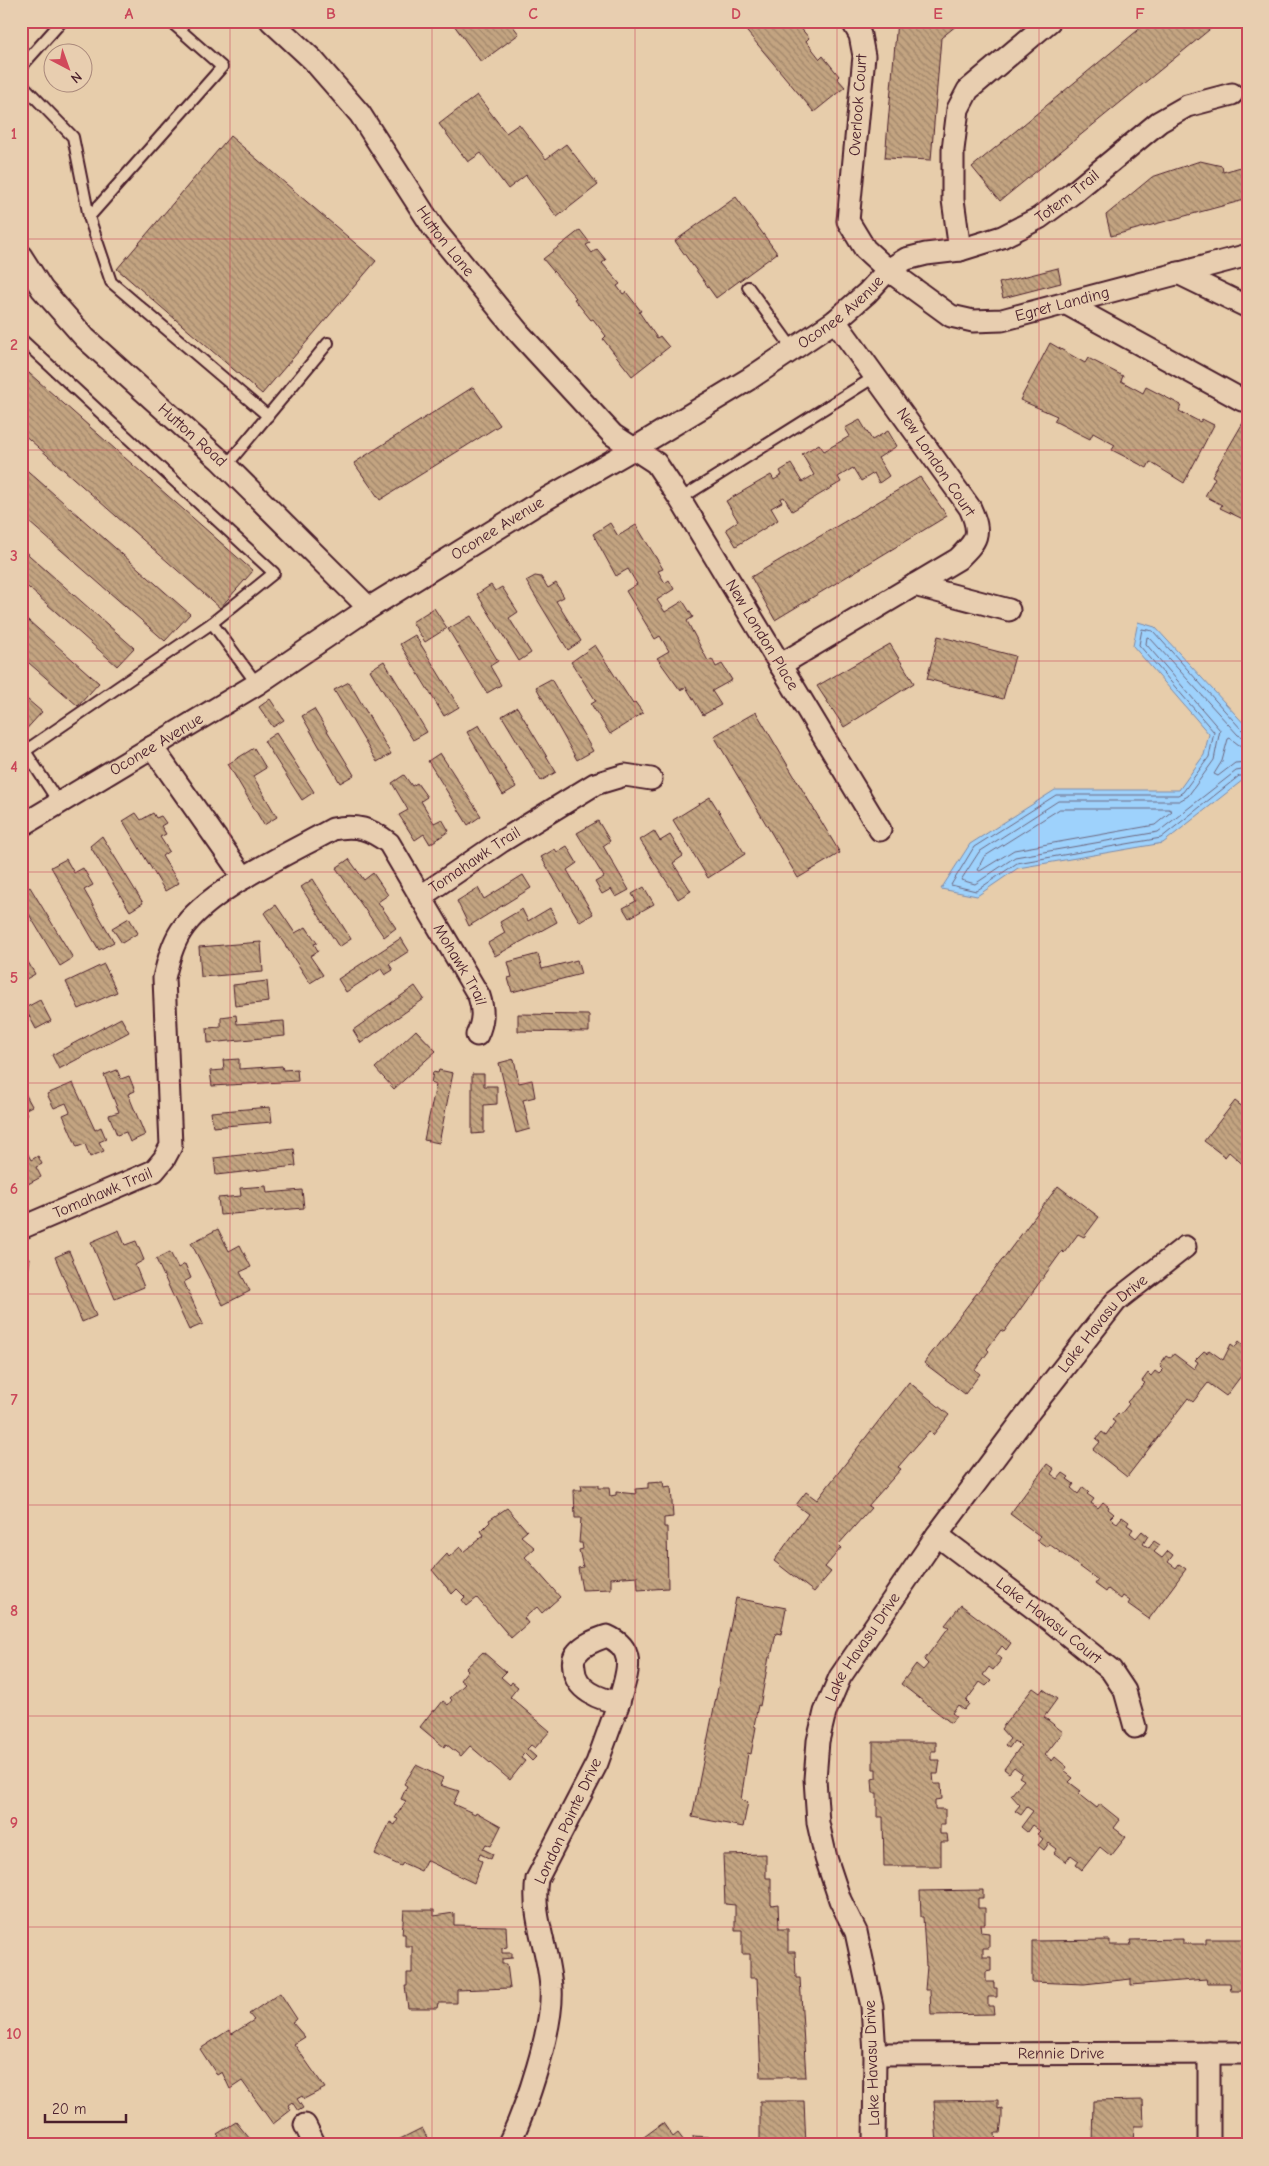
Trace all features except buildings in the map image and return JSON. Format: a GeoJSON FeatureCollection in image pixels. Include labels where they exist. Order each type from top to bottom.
{"type":"FeatureCollection","features":[{"type":"Feature","properties":{"kind":"street","name":"Hutton Lane"},"geometry":{"type":"LineString","coordinates":[[271,21],[313,60],[360,114],[434,229],[519,333],[614,435],[635,448]]}},
{"type":"Feature","properties":{"kind":"street","name":"Overlook Court"},"geometry":{"type":"LineString","coordinates":[[851,191],[864,56],[860,35],[852,21]]}},
{"type":"Feature","properties":{"kind":"street"},"geometry":{"type":"LineString","coordinates":[[960,250],[953,200],[953,150],[958,109],[968,90],[1050,21]]}},
{"type":"Feature","properties":{"kind":"street","name":"Totem Trail"},"geometry":{"type":"LineString","coordinates":[[888,270],[906,259],[926,254],[960,250],[1002,237],[1039,218],[1073,194],[1159,122],[1187,106],[1232,94]]}},
{"type":"Feature","properties":{"kind":"street","name":"Oconee Avenue"},"geometry":{"type":"LineString","coordinates":[[21,826],[257,684],[369,608],[532,507],[635,448],[750,378],[835,320],[867,293],[888,270],[865,249],[848,221],[851,191]]}},
{"type":"Feature","properties":{"kind":"street","name":"Egret Landing"},"geometry":{"type":"LineString","coordinates":[[888,270],[951,316],[973,321],[1002,320],[1248,255]]}},
{"type":"Feature","properties":{"kind":"street","name":"Hutton Road"},"geometry":{"type":"LineString","coordinates":[[21,256],[42,290],[85,338],[226,466],[369,608]]}},
{"type":"Feature","properties":{"kind":"street"},"geometry":{"type":"LineString","coordinates":[[1178,273],[1248,307]]}},
{"type":"Feature","properties":{"kind":"street"},"geometry":{"type":"LineString","coordinates":[[1065,303],[1242,400]]}},
{"type":"Feature","properties":{"kind":"street","name":"New London Court"},"geometry":{"type":"LineString","coordinates":[[780,665],[958,559],[975,541],[977,523],[970,508],[835,320]]}},
{"type":"Feature","properties":{"kind":"street","name":"New London Place"},"geometry":{"type":"LineString","coordinates":[[635,448],[656,463],[680,499],[880,830]]}},
{"type":"Feature","properties":{"kind":"street"},"geometry":{"type":"LineString","coordinates":[[914,585],[1008,610]]}},
{"type":"Feature","properties":{"kind":"street"},"geometry":{"type":"LineString","coordinates":[[152,747],[244,878]]}},
{"type":"Feature","properties":{"kind":"street","name":"Tomahawk Trail"},"geometry":{"type":"LineString","coordinates":[[21,1228],[154,1171],[164,1159],[171,1146],[164,978],[169,956],[181,931],[198,910],[244,878],[333,829],[347,826],[362,827],[375,832],[389,843],[420,896],[502,841],[595,784],[625,775],[651,779]]}},
{"type":"Feature","properties":{"kind":"street","name":"Mohawk Trail"},"geometry":{"type":"LineString","coordinates":[[420,896],[479,996],[482,1006],[482,1023],[477,1035]]}},
{"type":"Feature","properties":{"kind":"street","name":"Lake Havasu Drive"},"geometry":{"type":"LineString","coordinates":[[874,2145],[875,2054],[872,2006],[856,1932],[840,1900],[826,1858],[818,1822],[815,1779],[818,1742],[826,1712],[840,1677],[937,1535],[1025,1417],[1116,1301],[1185,1247]]}},
{"type":"Feature","properties":{"kind":"street","name":"Lake Havasu Court"},"geometry":{"type":"LineString","coordinates":[[937,1535],[1051,1621],[1111,1670],[1125,1691],[1135,1726]]}},
{"type":"Feature","properties":{"kind":"street","name":"London Pointe Drive"},"geometry":{"type":"LineString","coordinates":[[508,2145],[517,2127],[550,2018],[551,1989],[547,1954],[536,1916],[535,1893],[537,1879],[597,1762],[620,1702]]}},
{"type":"Feature","properties":{"kind":"street"},"geometry":{"type":"LineString","coordinates":[[1209,2053],[1209,2145]]}},
{"type":"Feature","properties":{"kind":"street","name":"Rennie Drive"},"geometry":{"type":"LineString","coordinates":[[875,2054],[1248,2053]]}},
{"type":"Feature","properties":{"kind":"street"},"geometry":{"type":"LineString","coordinates":[[305,2125],[315,2145]]}},
{"type":"Feature","properties":{"kind":"lane"},"geometry":{"type":"LineString","coordinates":[[21,67],[62,21]]}},
{"type":"Feature","properties":{"kind":"lane"},"geometry":{"type":"LineString","coordinates":[[89,217],[222,67],[170,21]]}},
{"type":"Feature","properties":{"kind":"lane"},"geometry":{"type":"LineString","coordinates":[[21,83],[73,137],[89,217],[111,282],[268,416]]}},
{"type":"Feature","properties":{"kind":"lane"},"geometry":{"type":"LineString","coordinates":[[748,286],[793,349]]}},
{"type":"Feature","properties":{"kind":"lane"},"geometry":{"type":"LineString","coordinates":[[21,339],[274,573],[212,623],[23,752],[59,803]]}},
{"type":"Feature","properties":{"kind":"lane"},"geometry":{"type":"LineString","coordinates":[[226,466],[328,343]]}},
{"type":"Feature","properties":{"kind":"lane"},"geometry":{"type":"LineString","coordinates":[[680,499],[876,376]]}},
{"type":"Feature","properties":{"kind":"lane"},"geometry":{"type":"LineString","coordinates":[[212,623],[257,684]]}},
{"type":"Feature","properties":{"kind":"water"},"geometry":{"type":"Polygon","coordinates":[[[1138,622],[1155,627],[1248,728],[1248,781],[1243,780],[1163,843],[1018,868],[977,896],[941,889],[970,844],[1055,790],[1179,790],[1204,755],[1209,734],[1133,646],[1138,622]]]}}]}
